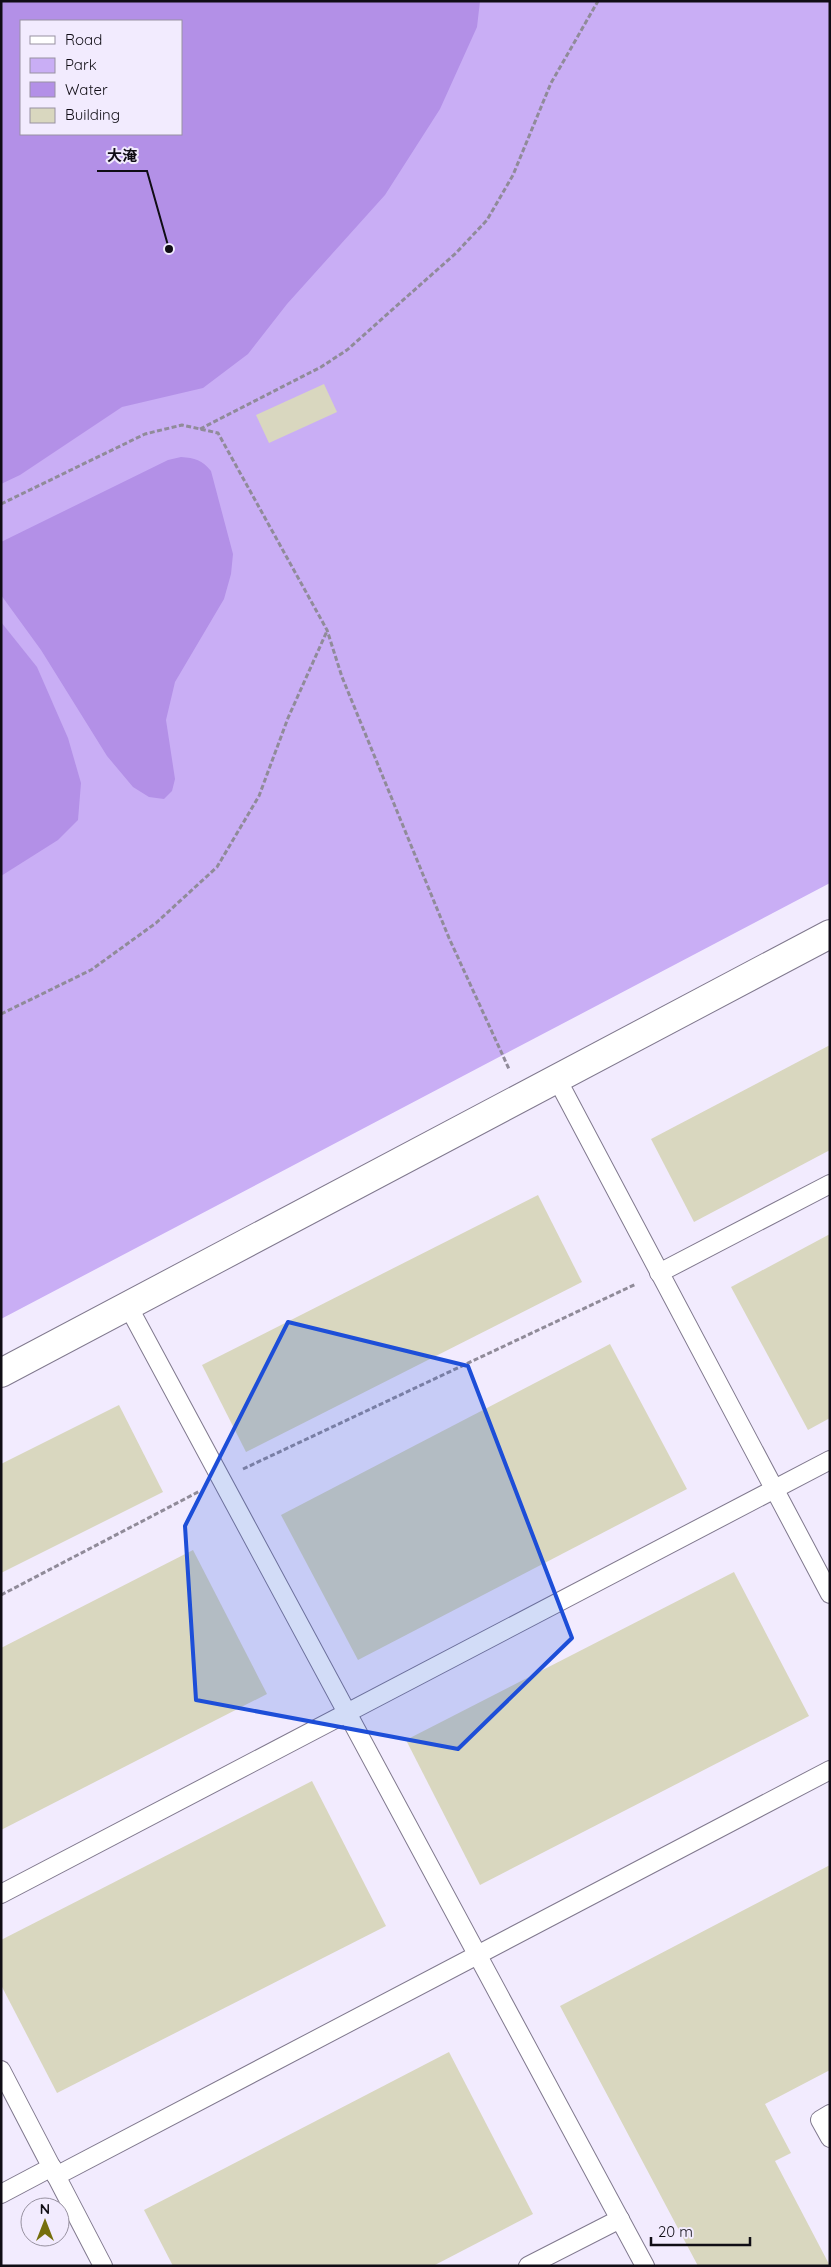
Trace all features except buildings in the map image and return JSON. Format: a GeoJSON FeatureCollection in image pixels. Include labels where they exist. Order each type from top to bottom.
{"type":"FeatureCollection","features":[{"type":"Feature","properties":{"kind":"street"},"geometry":{"type":"LineString","coordinates":[[1,1373],[830,934]]}},
{"type":"Feature","properties":{"kind":"lane"},"geometry":{"type":"LineString","coordinates":[[557,1079],[830,1594]]}},
{"type":"Feature","properties":{"kind":"lane"},"geometry":{"type":"LineString","coordinates":[[659,1273],[830,1184]]}},
{"type":"Feature","properties":{"kind":"lane"},"geometry":{"type":"LineString","coordinates":[[128,1306],[645,2266]]}},
{"type":"Feature","properties":{"kind":"lane"},"geometry":{"type":"LineString","coordinates":[[1,1894],[830,1460]]}},
{"type":"Feature","properties":{"kind":"lane"},"geometry":{"type":"LineString","coordinates":[[1,2194],[54,2171],[830,1770]]}},
{"type":"Feature","properties":{"kind":"lane"},"geometry":{"type":"LineString","coordinates":[[1,2070],[103,2266]]}},
{"type":"Feature","properties":{"kind":"lane"},"geometry":{"type":"LineString","coordinates":[[830,2114],[820,2120],[830,2138]]}},
{"type":"Feature","properties":{"kind":"lane"},"geometry":{"type":"LineString","coordinates":[[528,2266],[620,2219]]}},
{"type":"Feature","properties":{"kind":"path"},"geometry":{"type":"LineString","coordinates":[[200,429],[322,367],[347,350],[456,252],[487,220],[513,176],[551,83],[598,1]]}},
{"type":"Feature","properties":{"kind":"path"},"geometry":{"type":"LineString","coordinates":[[1,504],[145,434],[182,425],[218,434],[327,630],[342,677],[449,938],[522,1097]]}},
{"type":"Feature","properties":{"kind":"path"},"geometry":{"type":"LineString","coordinates":[[1,1014],[91,970],[156,923],[217,867],[258,796],[288,718],[327,630]]}},
{"type":"Feature","properties":{"kind":"path"},"geometry":{"type":"LineString","coordinates":[[1,1595],[221,1480],[659,1273]]}},
{"type":"Feature","properties":{"kind":"highlighted area"},"geometry":{"type":"Polygon","coordinates":[[[288,1322],[468,1366],[572,1638],[458,1749],[196,1700],[185,1526],[288,1322]]]}},
{"type":"Feature","properties":{"kind":"green space"},"geometry":{"type":"Polygon","coordinates":[[[1,1],[830,1],[830,883],[1,1319],[1,1]]]}},
{"type":"Feature","properties":{"kind":"water"},"geometry":{"type":"Polygon","coordinates":[[[1,1],[480,1],[477,27],[440,109],[385,195],[287,304],[248,354],[203,388],[122,407],[20,475],[1,484],[1,1]]]}},
{"type":"Feature","properties":{"kind":"water"},"geometry":{"type":"Polygon","coordinates":[[[181,457],[198,460],[211,471],[233,554],[231,574],[224,599],[175,682],[166,720],[175,779],[172,791],[164,799],[149,797],[133,787],[107,756],[41,650],[1,595],[1,542],[168,460],[181,457]]]}},
{"type":"Feature","properties":{"kind":"water"},"geometry":{"type":"Polygon","coordinates":[[[1,622],[37,667],[68,738],[81,783],[78,820],[58,840],[1,876],[1,622]]]}},
{"type":"Feature","properties":{"kind":"place","name":"大淹"},"geometry":{"type":"Point","coordinates":[169,249]}}]}
